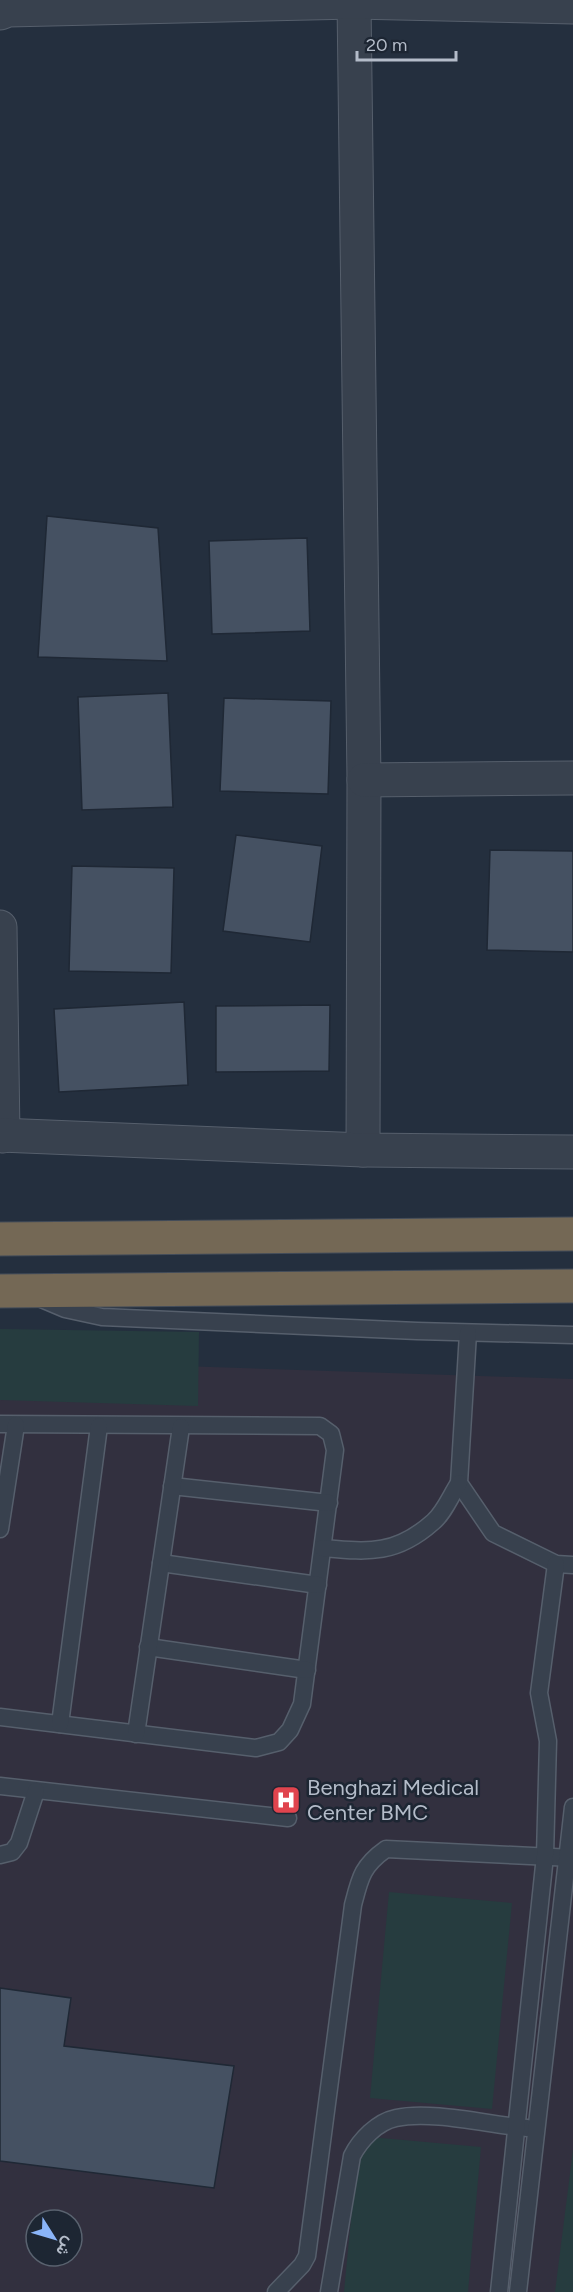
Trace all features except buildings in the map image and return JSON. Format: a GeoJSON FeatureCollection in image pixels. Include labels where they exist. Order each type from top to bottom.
{"type":"FeatureCollection","features":[{"type":"Feature","properties":{"kind":"highway"},"geometry":{"type":"LineString","coordinates":[[0,1239],[573,1234]]}},
{"type":"Feature","properties":{"kind":"highway"},"geometry":{"type":"LineString","coordinates":[[11,1291],[573,1286]]}},
{"type":"Feature","properties":{"kind":"street"},"geometry":{"type":"LineString","coordinates":[[0,13],[8,10],[354,2],[573,7]]}},
{"type":"Feature","properties":{"kind":"street"},"geometry":{"type":"LineString","coordinates":[[354,2],[364,780],[363,1150]]}},
{"type":"Feature","properties":{"kind":"street"},"geometry":{"type":"LineString","coordinates":[[364,780],[573,778]]}},
{"type":"Feature","properties":{"kind":"street"},"geometry":{"type":"LineString","coordinates":[[0,927],[2,1135],[363,1150],[573,1152]]}},
{"type":"Feature","properties":{"kind":"lane"},"geometry":{"type":"LineString","coordinates":[[11,1291],[65,1309],[102,1317],[468,1333],[573,1335]]}},
{"type":"Feature","properties":{"kind":"lane"},"geometry":{"type":"LineString","coordinates":[[323,1548],[378,1551],[402,1544],[435,1521],[459,1483],[468,1333]]}},
{"type":"Feature","properties":{"kind":"lane"},"geometry":{"type":"LineString","coordinates":[[0,1529],[8,1424],[181,1427],[320,1426],[331,1434],[335,1450],[302,1704],[290,1730],[279,1742],[256,1748],[0,1717]]}},
{"type":"Feature","properties":{"kind":"lane"},"geometry":{"type":"LineString","coordinates":[[60,1725],[99,1426]]}},
{"type":"Feature","properties":{"kind":"lane"},"geometry":{"type":"LineString","coordinates":[[136,1734],[181,1427]]}},
{"type":"Feature","properties":{"kind":"lane"},"geometry":{"type":"LineString","coordinates":[[459,1483],[493,1533],[565,1565],[539,1693],[548,1741],[546,1856],[499,2292]]}},
{"type":"Feature","properties":{"kind":"lane"},"geometry":{"type":"LineString","coordinates":[[172,1486],[329,1503]]}},
{"type":"Feature","properties":{"kind":"lane"},"geometry":{"type":"LineString","coordinates":[[161,1563],[318,1585]]}},
{"type":"Feature","properties":{"kind":"lane"},"geometry":{"type":"LineString","coordinates":[[148,1647],[307,1670]]}},
{"type":"Feature","properties":{"kind":"lane"},"geometry":{"type":"LineString","coordinates":[[0,1786],[288,1818]]}},
{"type":"Feature","properties":{"kind":"lane"},"geometry":{"type":"LineString","coordinates":[[0,1855],[12,1852],[19,1843],[36,1791]]}},
{"type":"Feature","properties":{"kind":"lane"},"geometry":{"type":"LineString","coordinates":[[518,2292],[571,1858],[573,1807]]}},
{"type":"Feature","properties":{"kind":"lane"},"geometry":{"type":"LineString","coordinates":[[276,2292],[302,2265],[307,2256],[353,1905],[360,1876],[371,1859],[386,1849],[571,1858]]}},
{"type":"Feature","properties":{"kind":"lane"},"geometry":{"type":"LineString","coordinates":[[329,2292],[351,2156],[359,2141],[395,2118],[424,2115],[537,2129]]}},
{"type":"Feature","properties":{"kind":"shaded area","name":"Benghazi Medical Center BMC"},"geometry":{"type":"Polygon","coordinates":[[[0,1360],[573,1379],[573,2292],[0,2292],[0,1360]]]}},
{"type":"Feature","properties":{"kind":"green space"},"geometry":{"type":"Polygon","coordinates":[[[0,1329],[199,1332],[198,1406],[0,1400],[0,1329]]]}},
{"type":"Feature","properties":{"kind":"green space"},"geometry":{"type":"Polygon","coordinates":[[[389,1892],[512,1903],[492,2109],[370,2098],[389,1892]]]}},
{"type":"Feature","properties":{"kind":"green space"},"geometry":{"type":"Polygon","coordinates":[[[359,2136],[481,2147],[468,2292],[344,2292],[359,2136]]]}},
{"type":"Feature","properties":{"kind":"green space"},"geometry":{"type":"Polygon","coordinates":[[[573,2150],[573,2292],[555,2292],[573,2150]]]}},
{"type":"Feature","properties":{"kind":"place","name":"Benghazi Medical Center BMC"},"geometry":{"type":"Point","coordinates":[286,1800]}}]}
